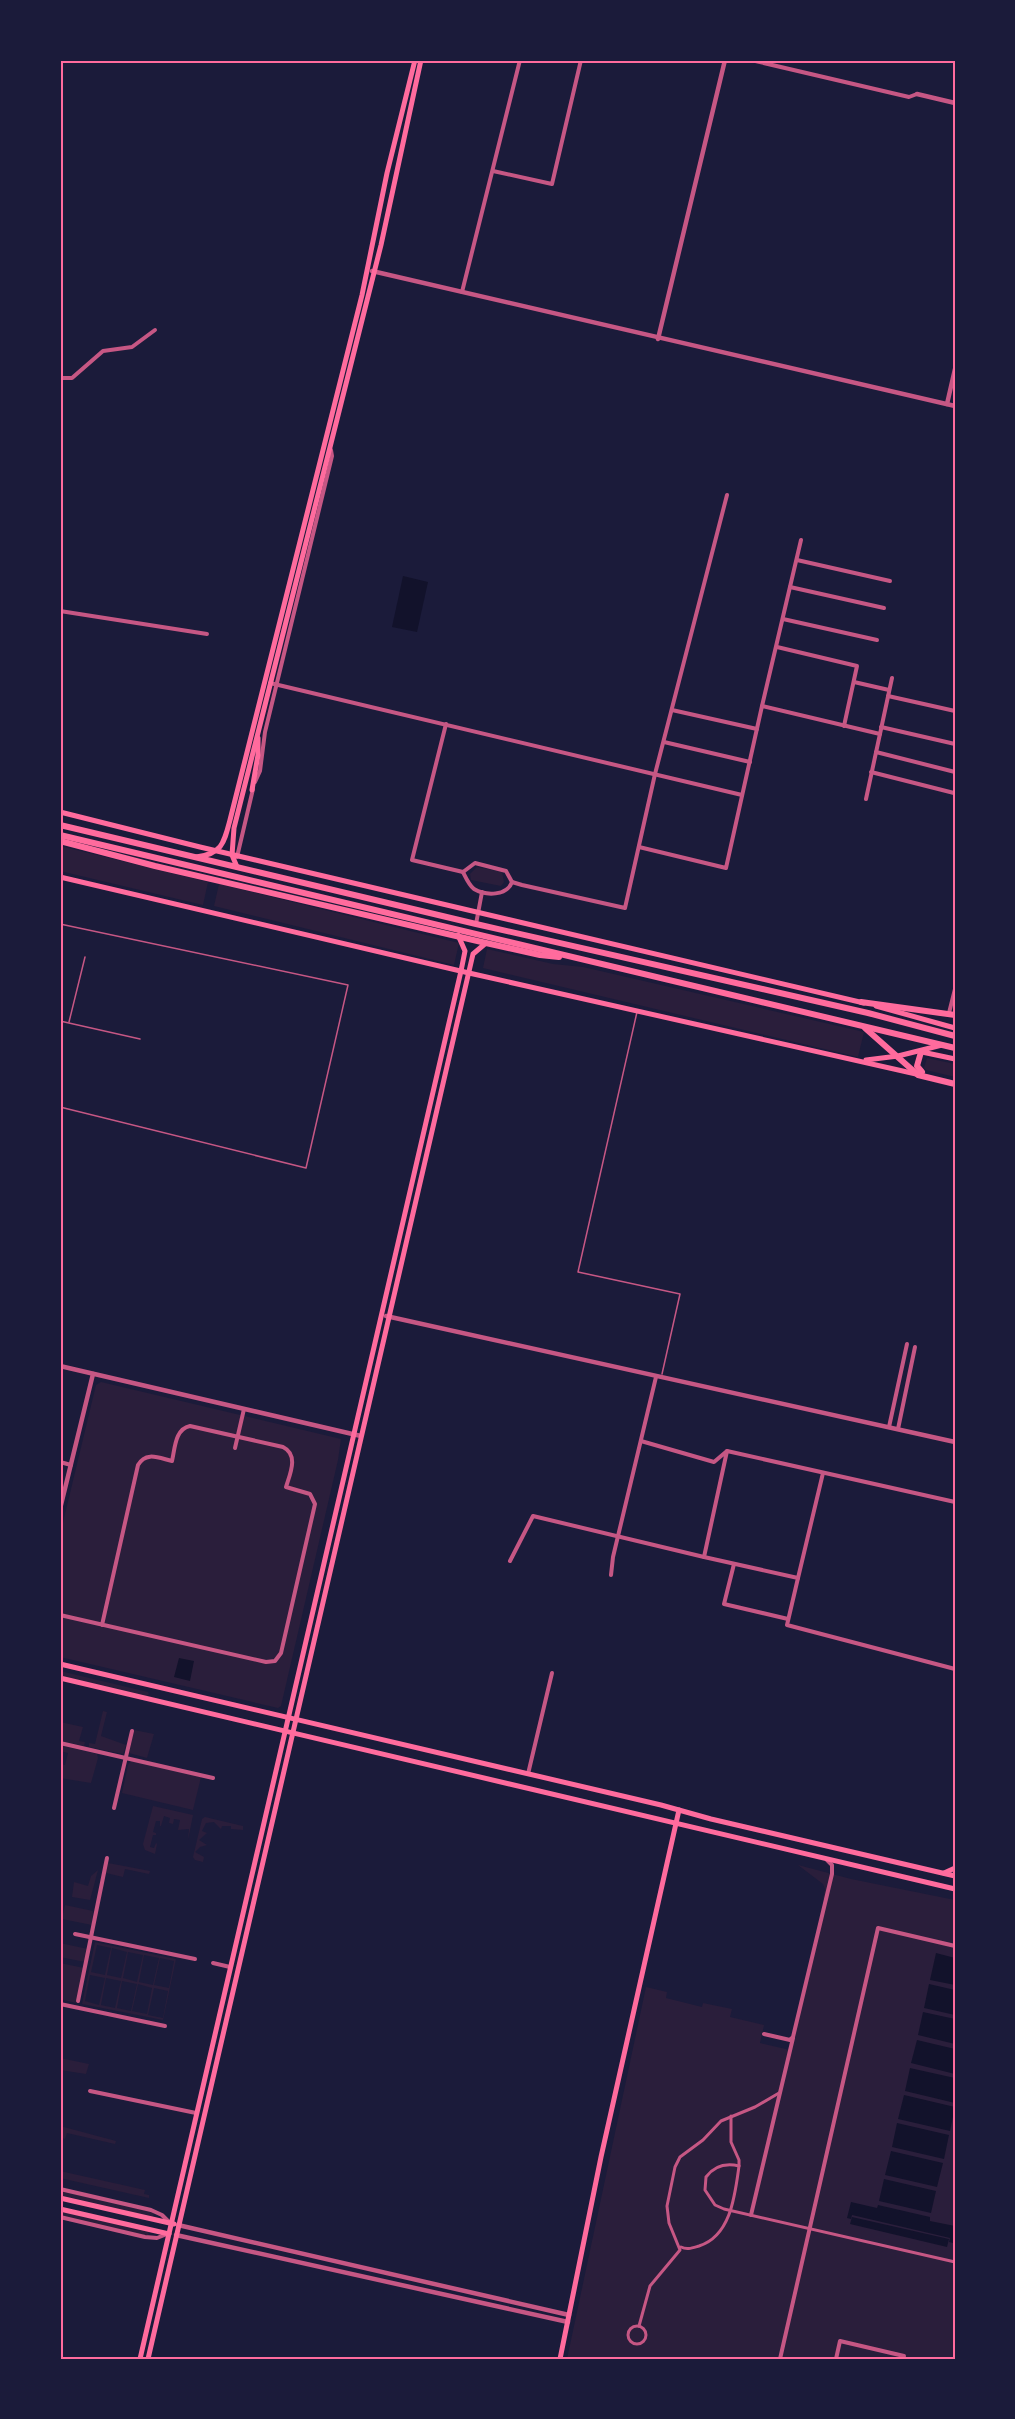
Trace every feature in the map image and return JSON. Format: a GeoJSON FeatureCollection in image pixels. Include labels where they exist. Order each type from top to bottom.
{"type":"FeatureCollection","features":[{"type":"Feature","properties":{"kind":"highway"},"geometry":{"type":"LineString","coordinates":[[60,825],[476,924],[868,1012],[955,1036]]}},
{"type":"Feature","properties":{"kind":"highway"},"geometry":{"type":"LineString","coordinates":[[60,835],[458,933],[486,943],[540,955],[580,958]]}},
{"type":"Feature","properties":{"kind":"highway"},"geometry":{"type":"LineString","coordinates":[[60,841],[154,866],[580,958],[955,1048]]}},
{"type":"Feature","properties":{"kind":"highway"},"geometry":{"type":"LineString","coordinates":[[861,1002],[952,1014]]}},
{"type":"Feature","properties":{"kind":"highway"},"geometry":{"type":"LineString","coordinates":[[862,1025],[918,1075],[955,1082]]}},
{"type":"Feature","properties":{"kind":"highway"},"geometry":{"type":"LineString","coordinates":[[921,1052],[917,1066],[921,1072],[955,1082]]}},
{"type":"Feature","properties":{"kind":"main road"},"geometry":{"type":"LineString","coordinates":[[194,857],[216,851],[225,838],[230,820],[362,295],[387,172],[415,60]]}},
{"type":"Feature","properties":{"kind":"main road"},"geometry":{"type":"LineString","coordinates":[[237,867],[234,856],[234,828],[257,732],[273,684],[330,442],[374,272],[422,60]]}},
{"type":"Feature","properties":{"kind":"main road"},"geometry":{"type":"LineString","coordinates":[[252,790],[258,755],[257,732]]}},
{"type":"Feature","properties":{"kind":"main road"},"geometry":{"type":"LineString","coordinates":[[60,812],[234,856],[861,1002],[955,1028]]}},
{"type":"Feature","properties":{"kind":"main road"},"geometry":{"type":"LineString","coordinates":[[60,877],[918,1075]]}},
{"type":"Feature","properties":{"kind":"main road"},"geometry":{"type":"LineString","coordinates":[[148,2359],[361,1436],[465,951],[458,933]]}},
{"type":"Feature","properties":{"kind":"main road"},"geometry":{"type":"LineString","coordinates":[[140,2359],[353,1434],[385,1316],[473,954],[486,943]]}},
{"type":"Feature","properties":{"kind":"main road"},"geometry":{"type":"LineString","coordinates":[[855,1060],[877,1060],[921,1052],[942,1045]]}},
{"type":"Feature","properties":{"kind":"main road"},"geometry":{"type":"LineString","coordinates":[[921,1052],[955,1059]]}},
{"type":"Feature","properties":{"kind":"main road"},"geometry":{"type":"LineString","coordinates":[[60,1664],[955,1876]]}},
{"type":"Feature","properties":{"kind":"main road"},"geometry":{"type":"LineString","coordinates":[[60,1678],[955,1889]]}},
{"type":"Feature","properties":{"kind":"main road"},"geometry":{"type":"LineString","coordinates":[[560,2359],[601,2157],[679,1810]]}},
{"type":"Feature","properties":{"kind":"main road"},"geometry":{"type":"LineString","coordinates":[[944,1874],[955,1868]]}},
{"type":"Feature","properties":{"kind":"main road"},"geometry":{"type":"LineString","coordinates":[[60,2198],[178,2225]]}},
{"type":"Feature","properties":{"kind":"main road"},"geometry":{"type":"LineString","coordinates":[[60,2209],[176,2235]]}},
{"type":"Feature","properties":{"kind":"street"},"geometry":{"type":"LineString","coordinates":[[462,292],[520,60]]}},
{"type":"Feature","properties":{"kind":"street"},"geometry":{"type":"LineString","coordinates":[[493,171],[552,184],[581,60]]}},
{"type":"Feature","properties":{"kind":"street"},"geometry":{"type":"LineString","coordinates":[[658,339],[725,60]]}},
{"type":"Feature","properties":{"kind":"street"},"geometry":{"type":"LineString","coordinates":[[751,60],[909,97],[917,94],[955,103]]}},
{"type":"Feature","properties":{"kind":"street"},"geometry":{"type":"LineString","coordinates":[[366,270],[955,406]]}},
{"type":"Feature","properties":{"kind":"street"},"geometry":{"type":"LineString","coordinates":[[60,378],[72,378],[103,351],[132,347],[155,330]]}},
{"type":"Feature","properties":{"kind":"street"},"geometry":{"type":"LineString","coordinates":[[947,404],[955,369]]}},
{"type":"Feature","properties":{"kind":"street"},"geometry":{"type":"LineString","coordinates":[[463,872],[475,862],[506,871],[512,882],[625,908],[655,774],[727,495]]}},
{"type":"Feature","properties":{"kind":"street"},"geometry":{"type":"LineString","coordinates":[[639,847],[726,868],[801,540]]}},
{"type":"Feature","properties":{"kind":"street"},"geometry":{"type":"LineString","coordinates":[[796,560],[890,581]]}},
{"type":"Feature","properties":{"kind":"street"},"geometry":{"type":"LineString","coordinates":[[790,587],[884,608]]}},
{"type":"Feature","properties":{"kind":"street"},"geometry":{"type":"LineString","coordinates":[[60,611],[207,634]]}},
{"type":"Feature","properties":{"kind":"street"},"geometry":{"type":"LineString","coordinates":[[783,620],[877,640]]}},
{"type":"Feature","properties":{"kind":"street"},"geometry":{"type":"LineString","coordinates":[[777,646],[857,666],[843,726]]}},
{"type":"Feature","properties":{"kind":"street"},"geometry":{"type":"LineString","coordinates":[[866,799],[892,678]]}},
{"type":"Feature","properties":{"kind":"street"},"geometry":{"type":"LineString","coordinates":[[854,682],[890,690]]}},
{"type":"Feature","properties":{"kind":"street"},"geometry":{"type":"LineString","coordinates":[[234,856],[252,790],[260,771],[273,684],[742,795]]}},
{"type":"Feature","properties":{"kind":"street"},"geometry":{"type":"LineString","coordinates":[[888,696],[955,711]]}},
{"type":"Feature","properties":{"kind":"street"},"geometry":{"type":"LineString","coordinates":[[762,706],[880,735]]}},
{"type":"Feature","properties":{"kind":"street"},"geometry":{"type":"LineString","coordinates":[[672,710],[757,729]]}},
{"type":"Feature","properties":{"kind":"street"},"geometry":{"type":"LineString","coordinates":[[446,724],[412,860],[463,872],[473,888],[482,892],[501,893],[508,889],[512,882]]}},
{"type":"Feature","properties":{"kind":"street"},"geometry":{"type":"LineString","coordinates":[[881,727],[955,744]]}},
{"type":"Feature","properties":{"kind":"street"},"geometry":{"type":"LineString","coordinates":[[664,742],[750,762]]}},
{"type":"Feature","properties":{"kind":"street"},"geometry":{"type":"LineString","coordinates":[[876,752],[955,772]]}},
{"type":"Feature","properties":{"kind":"street"},"geometry":{"type":"LineString","coordinates":[[871,772],[954,793]]}},
{"type":"Feature","properties":{"kind":"street"},"geometry":{"type":"LineString","coordinates":[[476,924],[482,892]]}},
{"type":"Feature","properties":{"kind":"street"},"geometry":{"type":"LineString","coordinates":[[952,1014],[955,989]]}},
{"type":"Feature","properties":{"kind":"street"},"geometry":{"type":"LineString","coordinates":[[385,1316],[955,1442]]}},
{"type":"Feature","properties":{"kind":"street"},"geometry":{"type":"LineString","coordinates":[[889,1427],[907,1344]]}},
{"type":"Feature","properties":{"kind":"street"},"geometry":{"type":"LineString","coordinates":[[898,1429],[915,1347]]}},
{"type":"Feature","properties":{"kind":"street"},"geometry":{"type":"LineString","coordinates":[[60,1366],[361,1436]]}},
{"type":"Feature","properties":{"kind":"street"},"geometry":{"type":"LineString","coordinates":[[60,1509],[93,1374]]}},
{"type":"Feature","properties":{"kind":"street"},"geometry":{"type":"LineString","coordinates":[[611,1575],[641,1441],[659,1377]]}},
{"type":"Feature","properties":{"kind":"street"},"geometry":{"type":"LineString","coordinates":[[235,1448],[244,1409]]}},
{"type":"Feature","properties":{"kind":"street"},"geometry":{"type":"LineString","coordinates":[[60,1615],[266,1662],[275,1661],[279,1658],[315,1501],[308,1492],[286,1487],[292,1460],[289,1451],[283,1447],[188,1426],[179,1433],[172,1461],[151,1456],[140,1461],[102,1624]]}},
{"type":"Feature","properties":{"kind":"street"},"geometry":{"type":"LineString","coordinates":[[641,1441],[714,1462],[727,1451]]}},
{"type":"Feature","properties":{"kind":"street"},"geometry":{"type":"LineString","coordinates":[[727,1451],[955,1502]]}},
{"type":"Feature","properties":{"kind":"street"},"geometry":{"type":"LineString","coordinates":[[704,1557],[727,1451]]}},
{"type":"Feature","properties":{"kind":"street"},"geometry":{"type":"LineString","coordinates":[[60,1462],[71,1465]]}},
{"type":"Feature","properties":{"kind":"street"},"geometry":{"type":"LineString","coordinates":[[822,1473],[787,1625],[955,1669]]}},
{"type":"Feature","properties":{"kind":"street"},"geometry":{"type":"LineString","coordinates":[[510,1561],[533,1516],[798,1578]]}},
{"type":"Feature","properties":{"kind":"street"},"geometry":{"type":"LineString","coordinates":[[734,1564],[724,1604],[788,1619]]}},
{"type":"Feature","properties":{"kind":"street"},"geometry":{"type":"LineString","coordinates":[[528,1774],[552,1673]]}},
{"type":"Feature","properties":{"kind":"street"},"geometry":{"type":"LineString","coordinates":[[114,1808],[132,1731]]}},
{"type":"Feature","properties":{"kind":"street"},"geometry":{"type":"LineString","coordinates":[[60,1743],[213,1778]]}},
{"type":"Feature","properties":{"kind":"street"},"geometry":{"type":"LineString","coordinates":[[78,2001],[107,1858]]}},
{"type":"Feature","properties":{"kind":"street"},"geometry":{"type":"LineString","coordinates":[[751,2215],[832,1874],[832,1865],[826,1859]]}},
{"type":"Feature","properties":{"kind":"street"},"geometry":{"type":"LineString","coordinates":[[944,1874],[955,1863]]}},
{"type":"Feature","properties":{"kind":"street"},"geometry":{"type":"LineString","coordinates":[[780,2359],[878,1928],[955,1946]]}},
{"type":"Feature","properties":{"kind":"street"},"geometry":{"type":"LineString","coordinates":[[75,1934],[195,1959]]}},
{"type":"Feature","properties":{"kind":"street"},"geometry":{"type":"LineString","coordinates":[[213,1963],[230,1967]]}},
{"type":"Feature","properties":{"kind":"street"},"geometry":{"type":"LineString","coordinates":[[60,2004],[165,2026]]}},
{"type":"Feature","properties":{"kind":"street"},"geometry":{"type":"LineString","coordinates":[[764,2034],[790,2040],[793,2037]]}},
{"type":"Feature","properties":{"kind":"street"},"geometry":{"type":"LineString","coordinates":[[90,2091],[196,2114]]}},
{"type":"Feature","properties":{"kind":"street"},"geometry":{"type":"LineString","coordinates":[[685,2249],[680,2245],[671,2228],[667,2206],[677,2162],[684,2152],[703,2140],[718,2124],[779,2093]]}},
{"type":"Feature","properties":{"kind":"street"},"geometry":{"type":"LineString","coordinates":[[679,2251],[703,2245],[717,2236],[725,2225],[739,2166],[737,2155],[730,2142],[731,2116]]}},
{"type":"Feature","properties":{"kind":"street"},"geometry":{"type":"LineString","coordinates":[[739,2166],[729,2164],[718,2166],[709,2172],[705,2190],[708,2198],[715,2205],[955,2262]]}},
{"type":"Feature","properties":{"kind":"street"},"geometry":{"type":"LineString","coordinates":[[60,2189],[151,2210],[162,2215],[171,2224]]}},
{"type":"Feature","properties":{"kind":"street"},"geometry":{"type":"LineString","coordinates":[[60,2217],[151,2238],[168,2234]]}},
{"type":"Feature","properties":{"kind":"street"},"geometry":{"type":"LineString","coordinates":[[178,2225],[569,2315]]}},
{"type":"Feature","properties":{"kind":"street"},"geometry":{"type":"LineString","coordinates":[[176,2235],[568,2322]]}},
{"type":"Feature","properties":{"kind":"street"},"geometry":{"type":"LineString","coordinates":[[639,2326],[648,2289],[679,2251],[680,2245]]}},
{"type":"Feature","properties":{"kind":"street"},"geometry":{"type":"LineString","coordinates":[[639,2326],[645,2330],[646,2337],[642,2342],[635,2343],[630,2339],[629,2332],[633,2327],[639,2326]]}},
{"type":"Feature","properties":{"kind":"street"},"geometry":{"type":"LineString","coordinates":[[836,2359],[840,2341],[904,2356],[903,2359]]}},
{"type":"Feature","properties":{"kind":"lane"},"geometry":{"type":"LineString","coordinates":[[60,924],[348,985],[306,1168],[60,1107]]}},
{"type":"Feature","properties":{"kind":"lane"},"geometry":{"type":"LineString","coordinates":[[69,1023],[85,957]]}},
{"type":"Feature","properties":{"kind":"lane"},"geometry":{"type":"LineString","coordinates":[[638,1010],[578,1272],[680,1294],[659,1377]]}},
{"type":"Feature","properties":{"kind":"lane"},"geometry":{"type":"LineString","coordinates":[[60,1021],[140,1039]]}},
{"type":"Feature","properties":{"kind":"shaded area"},"geometry":{"type":"Polygon","coordinates":[[[403,576],[428,582],[417,632],[392,627],[403,576]]]}},
{"type":"Feature","properties":{"kind":"shaded area"},"geometry":{"type":"Polygon","coordinates":[[[60,846],[208,882],[203,905],[60,871],[60,846]]]}},
{"type":"Feature","properties":{"kind":"shaded area"},"geometry":{"type":"Polygon","coordinates":[[[477,867],[502,872],[504,882],[501,886],[471,880],[470,874],[477,867]]]}},
{"type":"Feature","properties":{"kind":"shaded area"},"geometry":{"type":"Polygon","coordinates":[[[219,884],[459,943],[454,965],[214,906],[219,884]]]}},
{"type":"Feature","properties":{"kind":"shaded area"},"geometry":{"type":"Polygon","coordinates":[[[487,949],[553,964],[583,967],[864,1032],[858,1057],[483,968],[487,949]]]}},
{"type":"Feature","properties":{"kind":"shaded area"},"geometry":{"type":"Polygon","coordinates":[[[927,1058],[955,1064],[955,1077],[926,1070],[924,1068],[927,1058]]]}},
{"type":"Feature","properties":{"kind":"shaded area"},"geometry":{"type":"Polygon","coordinates":[[[101,1382],[341,1439],[281,1706],[278,1708],[60,1657],[60,1535],[96,1385],[101,1382]]]}},
{"type":"Feature","properties":{"kind":"shaded area"},"geometry":{"type":"Polygon","coordinates":[[[179,1658],[194,1661],[190,1681],[174,1677],[179,1658]]]}},
{"type":"Feature","properties":{"kind":"shaded area"},"geometry":{"type":"Polygon","coordinates":[[[60,1671],[149,1694],[147,1696],[60,1676],[60,1671]]]}},
{"type":"Feature","properties":{"kind":"shaded area"},"geometry":{"type":"Polygon","coordinates":[[[103,1711],[107,1712],[101,1736],[126,1745],[123,1754],[89,1747],[89,1743],[95,1744],[103,1711]]]}},
{"type":"Feature","properties":{"kind":"shaded area"},"geometry":{"type":"Polygon","coordinates":[[[60,1722],[83,1727],[79,1741],[85,1742],[84,1746],[60,1741],[60,1722]]]}},
{"type":"Feature","properties":{"kind":"shaded area"},"geometry":{"type":"Polygon","coordinates":[[[134,1730],[154,1734],[147,1758],[129,1753],[134,1730]]]}},
{"type":"Feature","properties":{"kind":"shaded area"},"geometry":{"type":"Polygon","coordinates":[[[60,1745],[97,1754],[91,1783],[60,1778],[61,1764],[65,1765],[68,1753],[60,1751],[60,1745]]]}},
{"type":"Feature","properties":{"kind":"shaded area"},"geometry":{"type":"Polygon","coordinates":[[[131,1761],[201,1777],[193,1810],[122,1793],[128,1765],[131,1761]]]}},
{"type":"Feature","properties":{"kind":"shaded area"},"geometry":{"type":"Polygon","coordinates":[[[153,1806],[193,1815],[188,1840],[189,1829],[178,1830],[180,1820],[174,1819],[173,1824],[169,1823],[170,1818],[164,1816],[161,1826],[160,1821],[156,1821],[153,1832],[156,1835],[153,1835],[150,1847],[154,1848],[157,1844],[155,1854],[145,1850],[143,1844],[153,1806]]]}},
{"type":"Feature","properties":{"kind":"shaded area"},"geometry":{"type":"Polygon","coordinates":[[[205,1817],[243,1826],[243,1830],[231,1829],[231,1826],[222,1826],[221,1829],[214,1822],[206,1823],[202,1831],[207,1833],[199,1840],[207,1845],[195,1852],[204,1857],[203,1862],[193,1857],[202,1819],[205,1817]]]}},
{"type":"Feature","properties":{"kind":"shaded area"},"geometry":{"type":"Polygon","coordinates":[[[108,1863],[150,1871],[149,1874],[125,1869],[123,1877],[106,1873],[108,1863]]]}},
{"type":"Feature","properties":{"kind":"shaded area"},"geometry":{"type":"Polygon","coordinates":[[[798,1865],[851,1879],[955,1900],[955,2359],[567,2359],[646,1987],[667,1992],[666,1998],[702,2007],[703,2003],[732,2009],[730,2017],[764,2025],[760,2043],[790,2050],[826,1900],[823,1899],[825,1889],[823,1884],[798,1865]]]}},
{"type":"Feature","properties":{"kind":"shaded area"},"geometry":{"type":"Polygon","coordinates":[[[98,1870],[90,1900],[72,1897],[74,1882],[88,1886],[91,1876],[98,1870]]]}},
{"type":"Feature","properties":{"kind":"shaded area"},"geometry":{"type":"Polygon","coordinates":[[[65,1905],[93,1911],[92,1925],[62,1919],[65,1905]]]}},
{"type":"Feature","properties":{"kind":"shaded area"},"geometry":{"type":"Polygon","coordinates":[[[95,1942],[176,1959],[163,2020],[82,2004],[95,1942]],[[97,1945],[91,1972],[105,1975],[111,1948],[97,1945]],[[112,1948],[107,1975],[121,1978],[127,1952],[112,1948]],[[128,1952],[123,1978],[137,1982],[143,1955],[128,1952]],[[144,1955],[139,1982],[153,1985],[159,1958],[144,1955]],[[160,1958],[154,1985],[169,1988],[174,1961],[160,1958]],[[90,1975],[85,2001],[99,2005],[105,1978],[90,1975]],[[106,1978],[101,2005],[115,2008],[121,1981],[106,1978]],[[122,1981],[117,2008],[131,2011],[137,1984],[122,1981]],[[138,1984],[132,2011],[147,2014],[152,1988],[138,1984]],[[154,1988],[148,2015],[163,2018],[168,1991],[154,1988]]]}},
{"type":"Feature","properties":{"kind":"shaded area"},"geometry":{"type":"Polygon","coordinates":[[[60,1943],[88,1949],[85,1962],[60,1957],[60,1943]]]}},
{"type":"Feature","properties":{"kind":"shaded area"},"geometry":{"type":"Polygon","coordinates":[[[936,1953],[955,1958],[955,1985],[930,1980],[936,1953]]]}},
{"type":"Feature","properties":{"kind":"shaded area"},"geometry":{"type":"Polygon","coordinates":[[[60,1963],[84,1968],[76,2003],[60,1999],[60,1963]]]}},
{"type":"Feature","properties":{"kind":"shaded area"},"geometry":{"type":"Polygon","coordinates":[[[929,1984],[955,1990],[955,2015],[924,2008],[929,1984]]]}},
{"type":"Feature","properties":{"kind":"shaded area"},"geometry":{"type":"Polygon","coordinates":[[[923,2012],[955,2019],[955,2044],[918,2035],[923,2012]]]}},
{"type":"Feature","properties":{"kind":"shaded area"},"geometry":{"type":"Polygon","coordinates":[[[917,2040],[955,2049],[955,2074],[911,2063],[917,2040]]]}},
{"type":"Feature","properties":{"kind":"shaded area"},"geometry":{"type":"Polygon","coordinates":[[[60,2058],[89,2064],[86,2074],[60,2070],[60,2058]]]}},
{"type":"Feature","properties":{"kind":"shaded area"},"geometry":{"type":"Polygon","coordinates":[[[910,2068],[955,2078],[955,2103],[905,2091],[910,2068]]]}},
{"type":"Feature","properties":{"kind":"shaded area"},"geometry":{"type":"Polygon","coordinates":[[[904,2095],[955,2107],[950,2131],[898,2119],[904,2095]]]}},
{"type":"Feature","properties":{"kind":"shaded area"},"geometry":{"type":"Polygon","coordinates":[[[897,2123],[949,2135],[944,2159],[892,2147],[897,2123]]]}},
{"type":"Feature","properties":{"kind":"shaded area"},"geometry":{"type":"Polygon","coordinates":[[[60,2126],[116,2141],[115,2144],[67,2133],[65,2139],[60,2137],[60,2126]]]}},
{"type":"Feature","properties":{"kind":"shaded area"},"geometry":{"type":"Polygon","coordinates":[[[891,2151],[943,2163],[937,2187],[885,2175],[891,2151]]]}},
{"type":"Feature","properties":{"kind":"shaded area"},"geometry":{"type":"Polygon","coordinates":[[[60,2171],[145,2190],[144,2194],[149,2195],[149,2198],[60,2178],[60,2171]]]}},
{"type":"Feature","properties":{"kind":"shaded area"},"geometry":{"type":"Polygon","coordinates":[[[884,2179],[936,2191],[931,2213],[879,2201],[884,2179]]]}},
{"type":"Feature","properties":{"kind":"shaded area"},"geometry":{"type":"Polygon","coordinates":[[[60,2191],[154,2212],[153,2217],[60,2195],[60,2191]]]}},
{"type":"Feature","properties":{"kind":"shaded area"},"geometry":{"type":"Polygon","coordinates":[[[851,2202],[877,2208],[878,2205],[930,2217],[930,2221],[955,2226],[953,2243],[949,2242],[950,2238],[852,2215],[851,2219],[847,2218],[851,2202]]]}},
{"type":"Feature","properties":{"kind":"shaded area"},"geometry":{"type":"Polygon","coordinates":[[[60,2211],[149,2232],[148,2236],[60,2216],[60,2211]]]}},
{"type":"Feature","properties":{"kind":"shaded area"},"geometry":{"type":"Polygon","coordinates":[[[852,2217],[949,2239],[947,2247],[850,2224],[852,2217]]]}}]}
